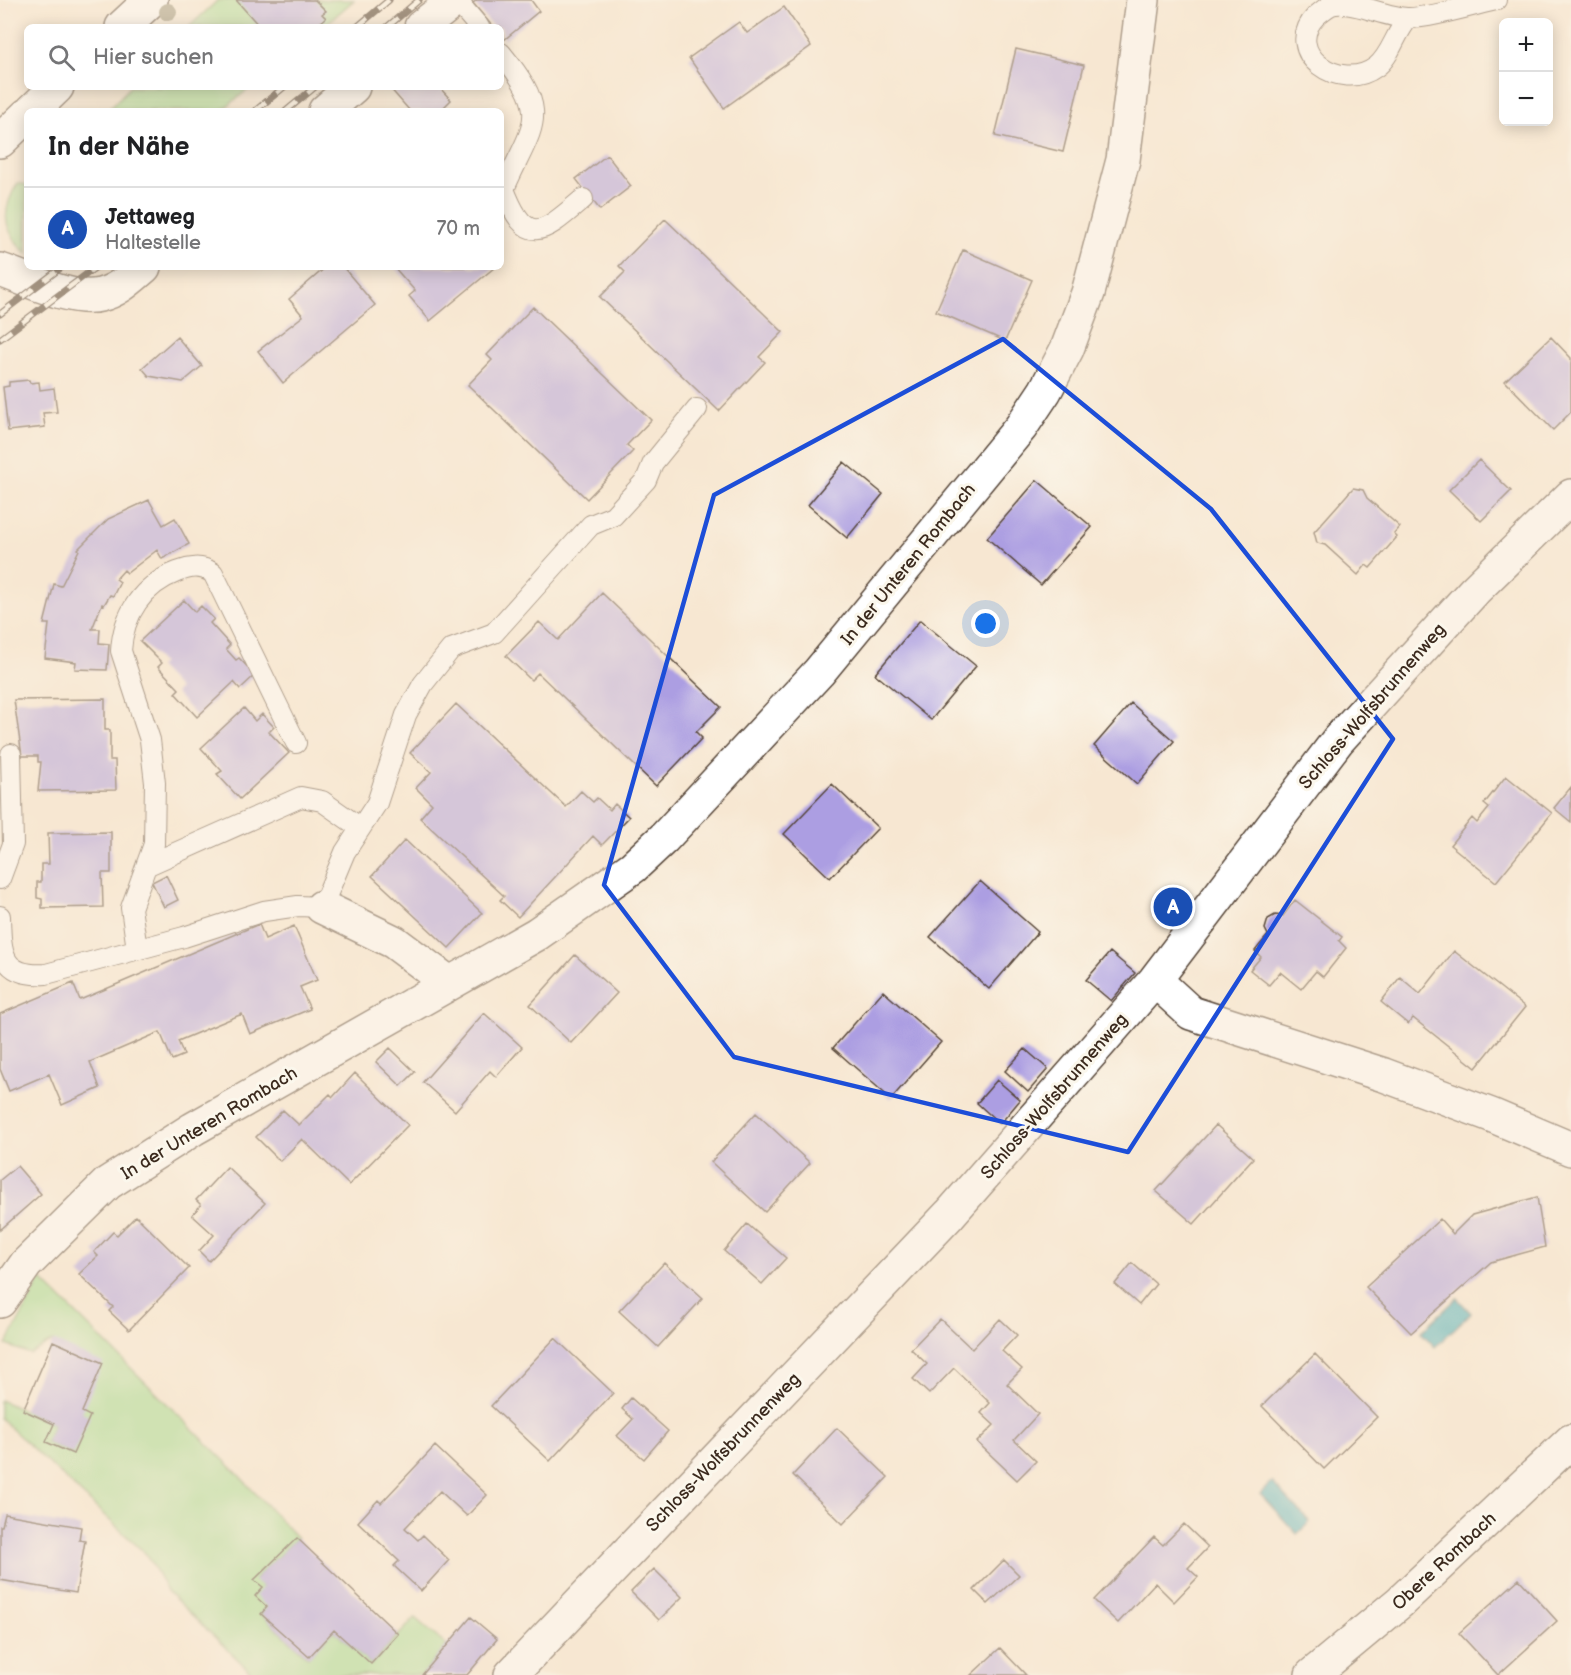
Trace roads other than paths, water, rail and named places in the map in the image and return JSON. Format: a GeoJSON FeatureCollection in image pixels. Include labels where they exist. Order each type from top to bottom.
{"type":"FeatureCollection","features":[{"type":"Feature","properties":{"kind":"street"},"geometry":{"type":"LineString","coordinates":[[125,24],[151,0]]}},
{"type":"Feature","properties":{"kind":"street"},"geometry":{"type":"LineString","coordinates":[[425,24],[455,0]]}},
{"type":"Feature","properties":{"kind":"street","name":"In der Unteren Rombach"},"geometry":{"type":"LineString","coordinates":[[0,1301],[26,1264],[108,1183],[193,1129],[537,934],[633,867],[671,831],[841,646],[1021,427],[1045,391],[1067,349],[1088,293],[1123,160],[1143,0]]}},
{"type":"Feature","properties":{"kind":"street"},"geometry":{"type":"LineString","coordinates":[[35,108],[54,90]]}},
{"type":"Feature","properties":{"kind":"street"},"geometry":{"type":"LineString","coordinates":[[328,108],[350,90]]}},
{"type":"Feature","properties":{"kind":"street"},"geometry":{"type":"LineString","coordinates":[[0,141],[24,118]]}},
{"type":"Feature","properties":{"kind":"street"},"geometry":{"type":"LineString","coordinates":[[0,270],[72,294],[88,297],[113,291],[140,270]]}},
{"type":"Feature","properties":{"kind":"street","name":"Schloss-Wolfsbrunnenweg"},"geometry":{"type":"LineString","coordinates":[[511,1675],[950,1214],[1155,980],[1338,740],[1475,590],[1571,496]]}},
{"type":"Feature","properties":{"kind":"street"},"geometry":{"type":"LineString","coordinates":[[322,907],[394,942],[449,983]]}},
{"type":"Feature","properties":{"kind":"street"},"geometry":{"type":"LineString","coordinates":[[1155,980],[1191,1013],[1384,1075],[1491,1114],[1571,1149]]}},
{"type":"Feature","properties":{"kind":"street","name":"Obere Rombach"},"geometry":{"type":"LineString","coordinates":[[1312,1675],[1400,1602],[1571,1441]]}},
{"type":"Feature","properties":{"kind":"lane"},"geometry":{"type":"LineString","coordinates":[[455,0],[476,24]]}},
{"type":"Feature","properties":{"kind":"lane"},"geometry":{"type":"LineString","coordinates":[[1408,18],[1397,31],[1386,55],[1376,67],[1359,76],[1341,77],[1324,68],[1310,55],[1304,39],[1310,23],[1322,10],[1335,4],[1408,18],[1496,0]]}},
{"type":"Feature","properties":{"kind":"lane"},"geometry":{"type":"LineString","coordinates":[[504,57],[530,94],[533,104],[531,132],[504,189],[513,212],[524,226],[537,230],[549,228],[583,199]]}},
{"type":"Feature","properties":{"kind":"lane"},"geometry":{"type":"LineString","coordinates":[[0,916],[2,952],[6,961],[25,974],[46,974],[279,908],[322,907],[331,880],[359,827],[376,803],[412,699],[451,649],[494,633],[591,525],[613,516],[646,480],[653,463],[697,409]]}},
{"type":"Feature","properties":{"kind":"lane"},"geometry":{"type":"LineString","coordinates":[[137,949],[131,908],[146,866],[155,831],[152,750],[146,723],[121,651],[122,636],[128,618],[138,600],[165,577],[183,570],[196,567],[213,573],[296,743]]}},
{"type":"Feature","properties":{"kind":"lane"},"geometry":{"type":"LineString","coordinates":[[0,879],[14,844],[11,754]]}},
{"type":"Feature","properties":{"kind":"lane"},"geometry":{"type":"LineString","coordinates":[[146,866],[301,797],[322,801],[359,827]]}},
{"type":"Feature","properties":{"kind":"water"},"geometry":{"type":"Polygon","coordinates":[[[1457,1298],[1471,1313],[1435,1347],[1421,1332],[1457,1298]]]}},
{"type":"Feature","properties":{"kind":"water"},"geometry":{"type":"Polygon","coordinates":[[[1272,1482],[1310,1522],[1297,1534],[1260,1494],[1272,1482]]]}},
{"type":"Feature","properties":{"kind":"railway"},"geometry":{"type":"LineString","coordinates":[[361,24],[389,0]]}},
{"type":"Feature","properties":{"kind":"railway"},"geometry":{"type":"LineString","coordinates":[[391,24],[419,0]]}},
{"type":"Feature","properties":{"kind":"railway"},"geometry":{"type":"LineString","coordinates":[[259,108],[280,90]]}},
{"type":"Feature","properties":{"kind":"railway"},"geometry":{"type":"LineString","coordinates":[[290,108],[311,90]]}},
{"type":"Feature","properties":{"kind":"railway"},"geometry":{"type":"LineString","coordinates":[[0,314],[58,270]]}},
{"type":"Feature","properties":{"kind":"railway"},"geometry":{"type":"LineString","coordinates":[[0,339],[92,270]]}},
{"type":"Feature","properties":{"kind":"place","name":"Jettaweg"},"geometry":{"type":"Point","coordinates":[1173,907]}}]}
